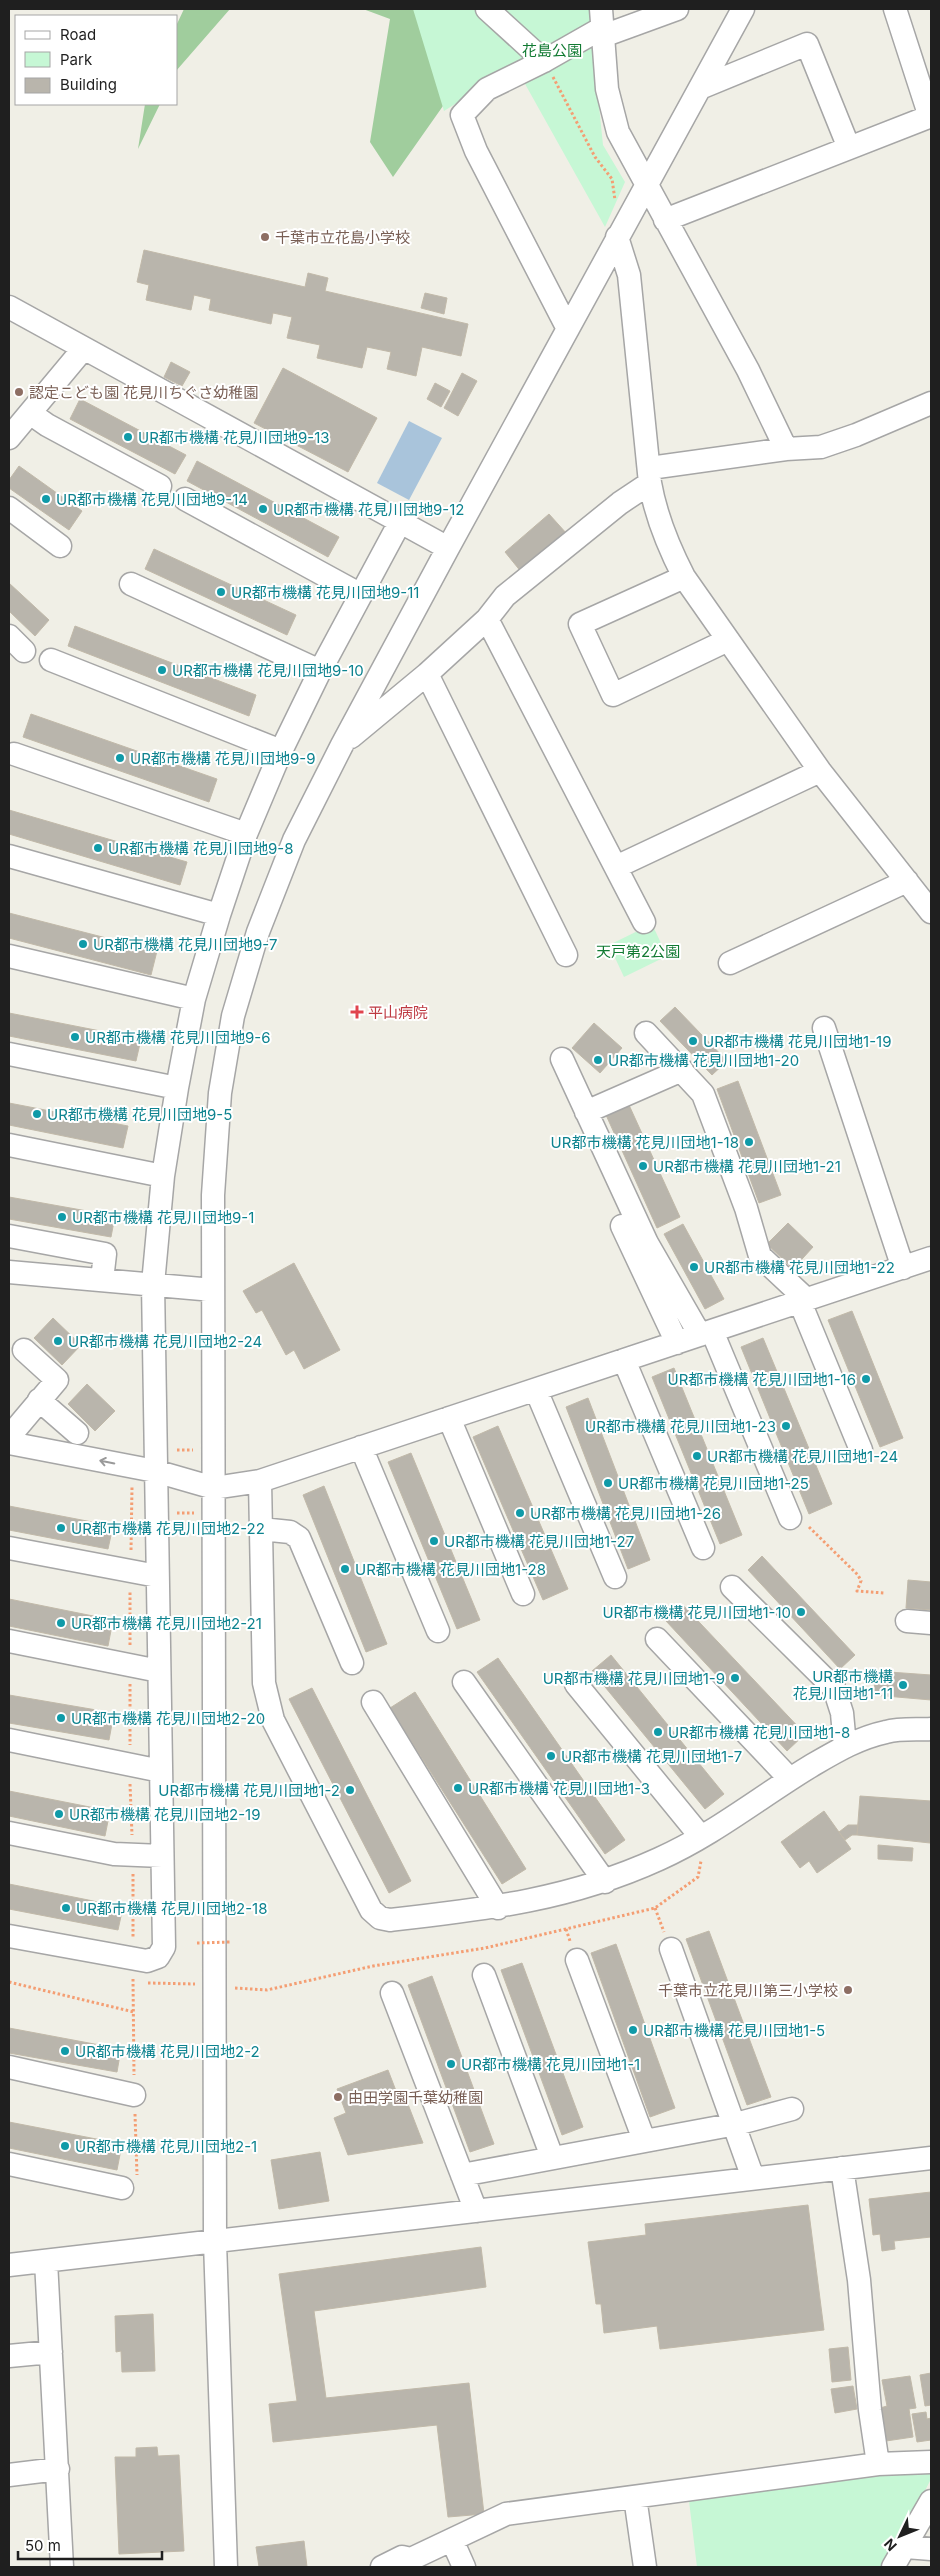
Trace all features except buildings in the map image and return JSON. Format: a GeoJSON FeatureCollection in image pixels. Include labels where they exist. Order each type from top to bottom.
{"type":"FeatureCollection","features":[{"type":"Feature","properties":{"kind":"street"},"geometry":{"type":"LineString","coordinates":[[488,9],[544,61]]}},
{"type":"Feature","properties":{"kind":"street"},"geometry":{"type":"LineString","coordinates":[[568,329],[476,151],[462,115],[487,89],[544,61],[602,24],[677,9]]}},
{"type":"Feature","properties":{"kind":"street"},"geometry":{"type":"LineString","coordinates":[[226,2567],[214,2242],[213,1290],[215,1145],[220,1094],[233,1016],[258,932],[275,884],[294,840],[342,745],[617,237],[743,9]]}},
{"type":"Feature","properties":{"kind":"street"},"geometry":{"type":"LineString","coordinates":[[666,220],[931,117],[894,9]]}},
{"type":"Feature","properties":{"kind":"street"},"geometry":{"type":"LineString","coordinates":[[602,24],[607,89],[618,132],[748,370],[786,449]]}},
{"type":"Feature","properties":{"kind":"street"},"geometry":{"type":"LineString","coordinates":[[700,88],[808,44],[849,148]]}},
{"type":"Feature","properties":{"kind":"street"},"geometry":{"type":"LineString","coordinates":[[617,237],[630,275],[650,475],[655,511],[667,545],[684,576],[820,771],[931,912]]}},
{"type":"Feature","properties":{"kind":"street"},"geometry":{"type":"LineString","coordinates":[[9,307],[448,548]]}},
{"type":"Feature","properties":{"kind":"street"},"geometry":{"type":"LineString","coordinates":[[9,438],[84,348]]}},
{"type":"Feature","properties":{"kind":"street"},"geometry":{"type":"LineString","coordinates":[[342,745],[427,674],[487,619],[505,596],[620,503],[650,475],[786,449],[822,447],[856,435],[931,403]]}},
{"type":"Feature","properties":{"kind":"street"},"geometry":{"type":"LineString","coordinates":[[30,413],[47,425],[160,486]]}},
{"type":"Feature","properties":{"kind":"street"},"geometry":{"type":"LineString","coordinates":[[185,499],[361,595]]}},
{"type":"Feature","properties":{"kind":"street"},"geometry":{"type":"LineString","coordinates":[[9,508],[60,546]]}},
{"type":"Feature","properties":{"kind":"street"},"geometry":{"type":"LineString","coordinates":[[9,1936],[147,1961],[158,1957],[164,1947],[152,1284],[163,1176],[177,1088],[194,999],[218,915],[246,834],[281,751],[320,671],[400,522]]}},
{"type":"Feature","properties":{"kind":"street"},"geometry":{"type":"LineString","coordinates":[[684,576],[580,624],[613,695],[728,640]]}},
{"type":"Feature","properties":{"kind":"street"},"geometry":{"type":"LineString","coordinates":[[131,584],[320,671]]}},
{"type":"Feature","properties":{"kind":"street"},"geometry":{"type":"LineString","coordinates":[[487,619],[644,922]]}},
{"type":"Feature","properties":{"kind":"street"},"geometry":{"type":"LineString","coordinates":[[51,660],[281,751]]}},
{"type":"Feature","properties":{"kind":"street"},"geometry":{"type":"LineString","coordinates":[[427,674],[566,955]]}},
{"type":"Feature","properties":{"kind":"street"},"geometry":{"type":"LineString","coordinates":[[14,754],[246,834]]}},
{"type":"Feature","properties":{"kind":"street"},"geometry":{"type":"LineString","coordinates":[[616,867],[820,771]]}},
{"type":"Feature","properties":{"kind":"street"},"geometry":{"type":"LineString","coordinates":[[9,856],[218,915]]}},
{"type":"Feature","properties":{"kind":"street"},"geometry":{"type":"LineString","coordinates":[[730,963],[907,881]]}},
{"type":"Feature","properties":{"kind":"street"},"geometry":{"type":"LineString","coordinates":[[9,956],[194,999]]}},
{"type":"Feature","properties":{"kind":"street"},"geometry":{"type":"LineString","coordinates":[[824,1028],[904,1268]]}},
{"type":"Feature","properties":{"kind":"street"},"geometry":{"type":"LineString","coordinates":[[646,1033],[696,1084],[707,1102],[746,1208],[757,1251],[803,1301],[861,1450]]}},
{"type":"Feature","properties":{"kind":"street"},"geometry":{"type":"LineString","coordinates":[[9,1054],[177,1088]]}},
{"type":"Feature","properties":{"kind":"street"},"geometry":{"type":"LineString","coordinates":[[562,1060],[648,1243],[706,1333],[799,1522]]}},
{"type":"Feature","properties":{"kind":"street"},"geometry":{"type":"LineString","coordinates":[[586,1112],[682,1070]]}},
{"type":"Feature","properties":{"kind":"street"},"geometry":{"type":"LineString","coordinates":[[9,1145],[163,1176]]}},
{"type":"Feature","properties":{"kind":"street"},"geometry":{"type":"LineString","coordinates":[[591,1158],[677,1343]]}},
{"type":"Feature","properties":{"kind":"street"},"geometry":{"type":"LineString","coordinates":[[9,1236],[105,1254],[102,1280]]}},
{"type":"Feature","properties":{"kind":"street"},"geometry":{"type":"LineString","coordinates":[[9,1443],[155,1471],[214,1488],[260,1481],[931,1258]]}},
{"type":"Feature","properties":{"kind":"street"},"geometry":{"type":"LineString","coordinates":[[9,1272],[213,1290]]}},
{"type":"Feature","properties":{"kind":"street"},"geometry":{"type":"LineString","coordinates":[[9,1436],[57,1380],[24,1350]]}},
{"type":"Feature","properties":{"kind":"street"},"geometry":{"type":"LineString","coordinates":[[624,1360],[703,1548]]}},
{"type":"Feature","properties":{"kind":"street"},"geometry":{"type":"LineString","coordinates":[[536,1390],[615,1577]]}},
{"type":"Feature","properties":{"kind":"street"},"geometry":{"type":"LineString","coordinates":[[39,1400],[77,1433]]}},
{"type":"Feature","properties":{"kind":"street"},"geometry":{"type":"LineString","coordinates":[[449,1418],[523,1594]]}},
{"type":"Feature","properties":{"kind":"street"},"geometry":{"type":"LineString","coordinates":[[362,1447],[438,1631]]}},
{"type":"Feature","properties":{"kind":"street"},"geometry":{"type":"LineString","coordinates":[[260,1481],[264,1683],[274,1720],[371,1910],[380,1918],[390,1920],[498,1908],[554,1897],[604,1882],[660,1859],[702,1845],[790,1779],[845,1746],[887,1732],[931,1729]]}},
{"type":"Feature","properties":{"kind":"street"},"geometry":{"type":"LineString","coordinates":[[261,1529],[290,1532],[299,1538],[352,1663]]}},
{"type":"Feature","properties":{"kind":"street"},"geometry":{"type":"LineString","coordinates":[[9,1548],[157,1576]]}},
{"type":"Feature","properties":{"kind":"street"},"geometry":{"type":"LineString","coordinates":[[732,1587],[834,1688],[842,1712],[845,1746]]}},
{"type":"Feature","properties":{"kind":"street"},"geometry":{"type":"LineString","coordinates":[[908,1621],[931,1623]]}},
{"type":"Feature","properties":{"kind":"street"},"geometry":{"type":"LineString","coordinates":[[658,1638],[790,1779]]}},
{"type":"Feature","properties":{"kind":"street"},"geometry":{"type":"LineString","coordinates":[[9,1641],[159,1671]]}},
{"type":"Feature","properties":{"kind":"street"},"geometry":{"type":"LineString","coordinates":[[464,1682],[604,1882]]}},
{"type":"Feature","properties":{"kind":"street"},"geometry":{"type":"LineString","coordinates":[[576,1684],[702,1845]]}},
{"type":"Feature","properties":{"kind":"street"},"geometry":{"type":"LineString","coordinates":[[374,1702],[498,1908]]}},
{"type":"Feature","properties":{"kind":"street"},"geometry":{"type":"LineString","coordinates":[[9,1740],[161,1771]]}},
{"type":"Feature","properties":{"kind":"street"},"geometry":{"type":"LineString","coordinates":[[9,1833],[114,1854],[162,1856]]}},
{"type":"Feature","properties":{"kind":"street"},"geometry":{"type":"LineString","coordinates":[[670,1949],[753,2178]]}},
{"type":"Feature","properties":{"kind":"street"},"geometry":{"type":"LineString","coordinates":[[577,1960],[644,2140]]}},
{"type":"Feature","properties":{"kind":"street"},"geometry":{"type":"LineString","coordinates":[[484,1975],[552,2157]]}},
{"type":"Feature","properties":{"kind":"street"},"geometry":{"type":"LineString","coordinates":[[392,1993],[476,2211]]}},
{"type":"Feature","properties":{"kind":"street"},"geometry":{"type":"LineString","coordinates":[[9,2067],[134,2095]]}},
{"type":"Feature","properties":{"kind":"street"},"geometry":{"type":"LineString","coordinates":[[462,2175],[734,2124],[792,2109]]}},
{"type":"Feature","properties":{"kind":"street"},"geometry":{"type":"LineString","coordinates":[[9,2265],[931,2158]]}},
{"type":"Feature","properties":{"kind":"street"},"geometry":{"type":"LineString","coordinates":[[9,2164],[122,2188]]}},
{"type":"Feature","properties":{"kind":"street"},"geometry":{"type":"LineString","coordinates":[[842,2168],[859,2280],[870,2410],[878,2464]]}},
{"type":"Feature","properties":{"kind":"street"},"geometry":{"type":"LineString","coordinates":[[46,2261],[62,2567]]}},
{"type":"Feature","properties":{"kind":"street"},"geometry":{"type":"LineString","coordinates":[[9,2356],[51,2352]]}},
{"type":"Feature","properties":{"kind":"street"},"geometry":{"type":"LineString","coordinates":[[382,2567],[402,2557],[411,2559],[506,2514],[878,2464],[931,2462]]}},
{"type":"Feature","properties":{"kind":"street"},"geometry":{"type":"LineString","coordinates":[[9,2475],[58,2469]]}},
{"type":"Feature","properties":{"kind":"street"},"geometry":{"type":"LineString","coordinates":[[635,2497],[645,2567]]}},
{"type":"Feature","properties":{"kind":"street"},"geometry":{"type":"LineString","coordinates":[[893,2567],[931,2501]]}},
{"type":"Feature","properties":{"kind":"street"},"geometry":{"type":"LineString","coordinates":[[452,2540],[464,2567]]}},
{"type":"Feature","properties":{"kind":"street"},"geometry":{"type":"LineString","coordinates":[[906,2547],[931,2549]]}},
{"type":"Feature","properties":{"kind":"path"},"geometry":{"type":"LineString","coordinates":[[544,61],[595,157],[612,179],[616,203]]}},
{"type":"Feature","properties":{"kind":"path"},"geometry":{"type":"LineString","coordinates":[[175,1450],[201,1451]]}},
{"type":"Feature","properties":{"kind":"path"},"geometry":{"type":"LineString","coordinates":[[132,1483],[130,1765],[134,1959]]}},
{"type":"Feature","properties":{"kind":"path"},"geometry":{"type":"LineString","coordinates":[[173,1513],[202,1513]]}},
{"type":"Feature","properties":{"kind":"path"},"geometry":{"type":"LineString","coordinates":[[799,1522],[858,1575],[861,1581],[856,1592],[884,1593]]}},
{"type":"Feature","properties":{"kind":"path"},"geometry":{"type":"LineString","coordinates":[[231,1988],[267,1990],[373,1966],[485,1948],[655,1908],[698,1877],[702,1845]]}},
{"type":"Feature","properties":{"kind":"path"},"geometry":{"type":"LineString","coordinates":[[197,1943],[231,1942]]}},
{"type":"Feature","properties":{"kind":"path"},"geometry":{"type":"LineString","coordinates":[[9,1982],[134,2012]]}},
{"type":"Feature","properties":{"kind":"path"},"geometry":{"type":"LineString","coordinates":[[133,1982],[196,1984]]}},
{"type":"Feature","properties":{"kind":"green space"},"geometry":{"type":"Polygon","coordinates":[[[184,9],[230,9],[178,69],[178,22],[184,9]]]}},
{"type":"Feature","properties":{"kind":"green space"},"geometry":{"type":"Polygon","coordinates":[[[363,9],[427,9],[450,96],[393,177],[370,142],[390,19],[363,9]]]}},
{"type":"Feature","properties":{"kind":"green space","name":"花島公園"},"geometry":{"type":"Polygon","coordinates":[[[413,9],[589,9],[603,145],[625,182],[605,227],[515,66],[444,111],[413,9]]]}},
{"type":"Feature","properties":{"kind":"green space"},"geometry":{"type":"Polygon","coordinates":[[[145,105],[160,105],[138,149],[145,105]]]}},
{"type":"Feature","properties":{"kind":"green space","name":"天戸第2公園"},"geometry":{"type":"Polygon","coordinates":[[[652,924],[667,956],[624,977],[609,945],[652,924]]]}},
{"type":"Feature","properties":{"kind":"green space"},"geometry":{"type":"Polygon","coordinates":[[[931,2471],[931,2479],[895,2549],[882,2567],[697,2567],[689,2501],[878,2475],[931,2471]]]}},
{"type":"Feature","properties":{"kind":"water"},"geometry":{"type":"Polygon","coordinates":[[[409,421],[442,438],[409,500],[377,483],[409,421]]]}},
{"type":"Feature","properties":{"kind":"place","name":"千葉市立花島小学校"},"geometry":{"type":"Point","coordinates":[265,237]}},
{"type":"Feature","properties":{"kind":"place","name":"認定こども園 花見川ちぐさ幼稚園"},"geometry":{"type":"Point","coordinates":[19,392]}},
{"type":"Feature","properties":{"kind":"place","name":"UR都市機構 花見川団地9-13"},"geometry":{"type":"Point","coordinates":[128,437]}},
{"type":"Feature","properties":{"kind":"place","name":"UR都市機構 花見川団地9-14"},"geometry":{"type":"Point","coordinates":[46,499]}},
{"type":"Feature","properties":{"kind":"place","name":"UR都市機構 花見川団地9-12"},"geometry":{"type":"Point","coordinates":[263,509]}},
{"type":"Feature","properties":{"kind":"place","name":"UR都市機構 花見川団地9-11"},"geometry":{"type":"Point","coordinates":[221,592]}},
{"type":"Feature","properties":{"kind":"place","name":"UR都市機構 花見川団地9-10"},"geometry":{"type":"Point","coordinates":[162,670]}},
{"type":"Feature","properties":{"kind":"place","name":"UR都市機構 花見川団地9-9"},"geometry":{"type":"Point","coordinates":[120,758]}},
{"type":"Feature","properties":{"kind":"place","name":"UR都市機構 花見川団地9-8"},"geometry":{"type":"Point","coordinates":[98,848]}},
{"type":"Feature","properties":{"kind":"place","name":"UR都市機構 花見川団地9-7"},"geometry":{"type":"Point","coordinates":[83,944]}},
{"type":"Feature","properties":{"kind":"place","name":"平山病院"},"geometry":{"type":"Point","coordinates":[357,1012]}},
{"type":"Feature","properties":{"kind":"place","name":"UR都市機構 花見川団地9-6"},"geometry":{"type":"Point","coordinates":[75,1037]}},
{"type":"Feature","properties":{"kind":"place","name":"UR都市機構 花見川団地1-19"},"geometry":{"type":"Point","coordinates":[693,1041]}},
{"type":"Feature","properties":{"kind":"place","name":"UR都市機構 花見川団地1-20"},"geometry":{"type":"Point","coordinates":[598,1060]}},
{"type":"Feature","properties":{"kind":"place","name":"UR都市機構 花見川団地9-5"},"geometry":{"type":"Point","coordinates":[37,1114]}},
{"type":"Feature","properties":{"kind":"place","name":"UR都市機構 花見川団地1-18"},"geometry":{"type":"Point","coordinates":[749,1142]}},
{"type":"Feature","properties":{"kind":"place","name":"UR都市機構 花見川団地1-21"},"geometry":{"type":"Point","coordinates":[643,1166]}},
{"type":"Feature","properties":{"kind":"place","name":"UR都市機構 花見川団地9-1"},"geometry":{"type":"Point","coordinates":[62,1217]}},
{"type":"Feature","properties":{"kind":"place","name":"UR都市機構 花見川団地1-22"},"geometry":{"type":"Point","coordinates":[694,1267]}},
{"type":"Feature","properties":{"kind":"place","name":"UR都市機構 花見川団地2-24"},"geometry":{"type":"Point","coordinates":[58,1341]}},
{"type":"Feature","properties":{"kind":"place","name":"UR都市機構 花見川団地1-16"},"geometry":{"type":"Point","coordinates":[866,1379]}},
{"type":"Feature","properties":{"kind":"place","name":"UR都市機構 花見川団地1-23"},"geometry":{"type":"Point","coordinates":[786,1426]}},
{"type":"Feature","properties":{"kind":"place","name":"UR都市機構 花見川団地1-24"},"geometry":{"type":"Point","coordinates":[697,1456]}},
{"type":"Feature","properties":{"kind":"place","name":"UR都市機構 花見川団地1-25"},"geometry":{"type":"Point","coordinates":[608,1483]}},
{"type":"Feature","properties":{"kind":"place","name":"UR都市機構 花見川団地1-26"},"geometry":{"type":"Point","coordinates":[520,1513]}},
{"type":"Feature","properties":{"kind":"place","name":"UR都市機構 花見川団地2-22"},"geometry":{"type":"Point","coordinates":[61,1528]}},
{"type":"Feature","properties":{"kind":"place","name":"UR都市機構 花見川団地1-27"},"geometry":{"type":"Point","coordinates":[434,1541]}},
{"type":"Feature","properties":{"kind":"place","name":"UR都市機構 花見川団地1-28"},"geometry":{"type":"Point","coordinates":[345,1569]}},
{"type":"Feature","properties":{"kind":"place","name":"UR都市機構 花見川団地1-10"},"geometry":{"type":"Point","coordinates":[801,1612]}},
{"type":"Feature","properties":{"kind":"place","name":"UR都市機構 花見川団地2-21"},"geometry":{"type":"Point","coordinates":[61,1623]}},
{"type":"Feature","properties":{"kind":"place","name":"UR都市機構 花見川団地1-9"},"geometry":{"type":"Point","coordinates":[735,1678]}},
{"type":"Feature","properties":{"kind":"place","name":"UR都市機構 花見川団地1-11"},"geometry":{"type":"Point","coordinates":[903,1685]}},
{"type":"Feature","properties":{"kind":"place","name":"UR都市機構 花見川団地2-20"},"geometry":{"type":"Point","coordinates":[61,1718]}},
{"type":"Feature","properties":{"kind":"place","name":"UR都市機構 花見川団地1-8"},"geometry":{"type":"Point","coordinates":[658,1732]}},
{"type":"Feature","properties":{"kind":"place","name":"UR都市機構 花見川団地1-7"},"geometry":{"type":"Point","coordinates":[551,1756]}},
{"type":"Feature","properties":{"kind":"place","name":"UR都市機構 花見川団地1-3"},"geometry":{"type":"Point","coordinates":[458,1788]}},
{"type":"Feature","properties":{"kind":"place","name":"UR都市機構 花見川団地1-2"},"geometry":{"type":"Point","coordinates":[350,1790]}},
{"type":"Feature","properties":{"kind":"place","name":"UR都市機構 花見川団地2-19"},"geometry":{"type":"Point","coordinates":[59,1814]}},
{"type":"Feature","properties":{"kind":"place","name":"UR都市機構 花見川団地2-18"},"geometry":{"type":"Point","coordinates":[66,1908]}},
{"type":"Feature","properties":{"kind":"place","name":"千葉市立花見川第三小学校"},"geometry":{"type":"Point","coordinates":[848,1990]}},
{"type":"Feature","properties":{"kind":"place","name":"UR都市機構 花見川団地1-5"},"geometry":{"type":"Point","coordinates":[633,2030]}},
{"type":"Feature","properties":{"kind":"place","name":"UR都市機構 花見川団地2-2"},"geometry":{"type":"Point","coordinates":[65,2051]}},
{"type":"Feature","properties":{"kind":"place","name":"UR都市機構 花見川団地1-1"},"geometry":{"type":"Point","coordinates":[451,2064]}},
{"type":"Feature","properties":{"kind":"place","name":"由田学園千葉幼稚園"},"geometry":{"type":"Point","coordinates":[338,2097]}},
{"type":"Feature","properties":{"kind":"place","name":"UR都市機構 花見川団地2-1"},"geometry":{"type":"Point","coordinates":[65,2146]}}]}
